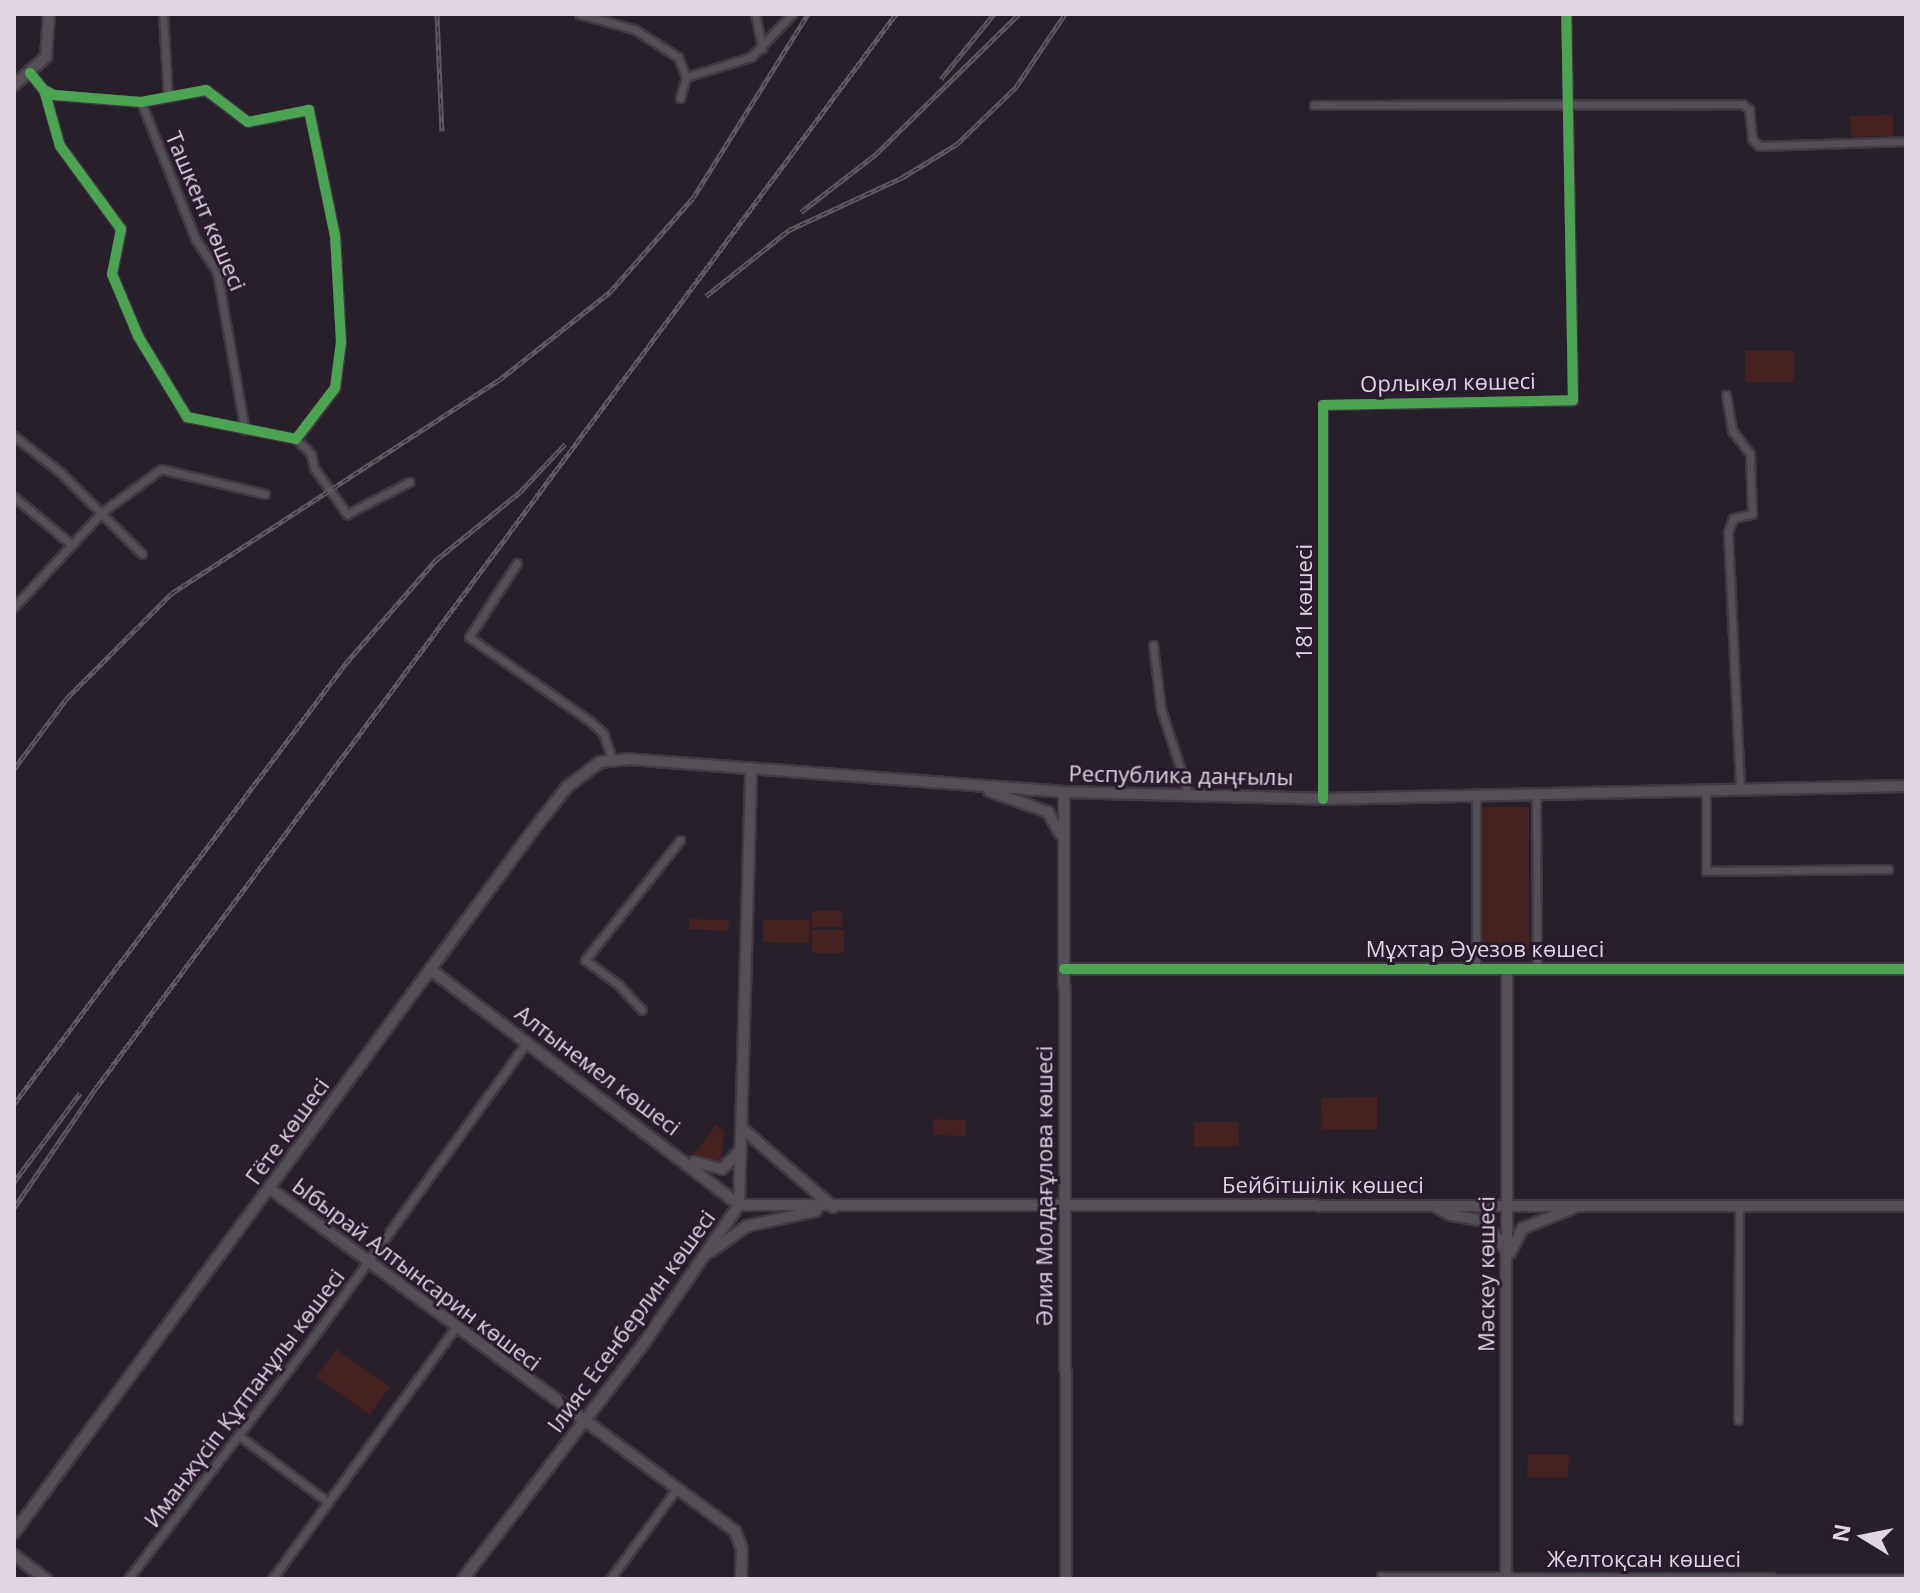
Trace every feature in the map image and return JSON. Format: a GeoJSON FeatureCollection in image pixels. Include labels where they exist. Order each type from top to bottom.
{"type":"FeatureCollection","features":[{"type":"Feature","properties":{"kind":"main road"},"geometry":{"type":"LineString","coordinates":[[14,85],[46,57],[49,14]]}},
{"type":"Feature","properties":{"kind":"main road","name":"Республика даңғылы"},"geometry":{"type":"LineString","coordinates":[[600,762],[612,759],[1064,792],[1323,799],[1906,786]]}},
{"type":"Feature","properties":{"kind":"main road","name":"Гёте көшесі"},"geometry":{"type":"LineString","coordinates":[[14,1533],[567,787],[600,762]]}},
{"type":"Feature","properties":{"kind":"main road","name":"Ілияс Есенберлин көшесі"},"geometry":{"type":"LineString","coordinates":[[463,1579],[584,1420],[739,1205],[751,768]]}},
{"type":"Feature","properties":{"kind":"main road"},"geometry":{"type":"LineString","coordinates":[[972,785],[1048,812],[1058,828],[1063,854]]}},
{"type":"Feature","properties":{"kind":"main road","name":"Әлия Молдағұлова көшесі"},"geometry":{"type":"LineString","coordinates":[[1064,792],[1062,1205],[1066,1579]]}},
{"type":"Feature","properties":{"kind":"main road","name":"Мұхтар Әуезов көшесі"},"geometry":{"type":"LineString","coordinates":[[1064,969],[1906,969]]}},
{"type":"Feature","properties":{"kind":"main road","name":"Мәскеу көшесі"},"geometry":{"type":"LineString","coordinates":[[1506,1578],[1507,969]]}},
{"type":"Feature","properties":{"kind":"main road","name":"Алтынемел көшесі"},"geometry":{"type":"LineString","coordinates":[[431,970],[672,1150],[739,1205]]}},
{"type":"Feature","properties":{"kind":"main road"},"geometry":{"type":"LineString","coordinates":[[672,1150],[702,1166],[722,1169],[739,1154],[743,1129]]}},
{"type":"Feature","properties":{"kind":"main road"},"geometry":{"type":"LineString","coordinates":[[743,1129],[833,1207]]}},
{"type":"Feature","properties":{"kind":"main road","name":"Ыбырай Алтынсарин көшесі"},"geometry":{"type":"LineString","coordinates":[[269,1188],[735,1531],[742,1549],[741,1579]]}},
{"type":"Feature","properties":{"kind":"main road","name":"Бейбітшілік көшесі"},"geometry":{"type":"LineString","coordinates":[[739,1205],[1905,1206]]}},
{"type":"Feature","properties":{"kind":"main road"},"geometry":{"type":"LineString","coordinates":[[1432,1205],[1451,1215],[1484,1221],[1506,1252]]}},
{"type":"Feature","properties":{"kind":"main road"},"geometry":{"type":"LineString","coordinates":[[1506,1274],[1512,1244],[1523,1228],[1580,1206]]}},
{"type":"Feature","properties":{"kind":"main road"},"geometry":{"type":"LineString","coordinates":[[701,1259],[747,1226],[833,1207]]}},
{"type":"Feature","properties":{"kind":"main road"},"geometry":{"type":"LineString","coordinates":[[14,1555],[46,1579]]}},
{"type":"Feature","properties":{"kind":"street"},"geometry":{"type":"LineString","coordinates":[[163,14],[168,97]]}},
{"type":"Feature","properties":{"kind":"street"},"geometry":{"type":"LineString","coordinates":[[579,14],[634,29],[678,57],[686,77],[680,98]]}},
{"type":"Feature","properties":{"kind":"street"},"geometry":{"type":"LineString","coordinates":[[755,14],[762,48]]}},
{"type":"Feature","properties":{"kind":"street"},"geometry":{"type":"LineString","coordinates":[[686,77],[762,48],[792,14]]}},
{"type":"Feature","properties":{"kind":"street"},"geometry":{"type":"LineString","coordinates":[[1566,14],[1568,105]]}},
{"type":"Feature","properties":{"kind":"street"},"geometry":{"type":"LineString","coordinates":[[30,73],[44,90],[60,146],[121,229],[112,274],[168,390],[187,417],[296,439],[311,454],[314,468],[347,514],[409,482]]}},
{"type":"Feature","properties":{"kind":"street","name":"Ташкент көшесі"},"geometry":{"type":"LineString","coordinates":[[44,90],[141,102],[206,90],[248,122],[309,110],[335,236],[341,342],[335,388],[296,439]]}},
{"type":"Feature","properties":{"kind":"street","name":"Ташкент көшесі"},"geometry":{"type":"LineString","coordinates":[[141,102],[195,238],[217,272],[245,430]]}},
{"type":"Feature","properties":{"kind":"street"},"geometry":{"type":"LineString","coordinates":[[1314,105],[1742,104],[1749,109],[1752,139],[1759,146],[1906,141]]}},
{"type":"Feature","properties":{"kind":"street","name":"Орлыкөл көшесі"},"geometry":{"type":"LineString","coordinates":[[1323,405],[1573,400],[1568,105]]}},
{"type":"Feature","properties":{"kind":"street"},"geometry":{"type":"LineString","coordinates":[[1726,395],[1732,430],[1750,454],[1752,499],[1752,514],[1733,518],[1728,532],[1740,789]]}},
{"type":"Feature","properties":{"kind":"street","name":"181 көшесі"},"geometry":{"type":"LineString","coordinates":[[1323,405],[1323,799]]}},
{"type":"Feature","properties":{"kind":"street"},"geometry":{"type":"LineString","coordinates":[[14,436],[142,554]]}},
{"type":"Feature","properties":{"kind":"street"},"geometry":{"type":"LineString","coordinates":[[14,607],[101,513],[161,469],[265,494]]}},
{"type":"Feature","properties":{"kind":"street"},"geometry":{"type":"LineString","coordinates":[[14,497],[72,545]]}},
{"type":"Feature","properties":{"kind":"street"},"geometry":{"type":"LineString","coordinates":[[517,563],[469,637],[506,666],[590,721],[603,733],[612,759]]}},
{"type":"Feature","properties":{"kind":"street"},"geometry":{"type":"LineString","coordinates":[[1153,645],[1161,709],[1189,795]]}},
{"type":"Feature","properties":{"kind":"street"},"geometry":{"type":"LineString","coordinates":[[1706,791],[1706,871],[1888,869]]}},
{"type":"Feature","properties":{"kind":"street"},"geometry":{"type":"LineString","coordinates":[[1536,794],[1537,968]]}},
{"type":"Feature","properties":{"kind":"street"},"geometry":{"type":"LineString","coordinates":[[1476,795],[1476,969]]}},
{"type":"Feature","properties":{"kind":"street"},"geometry":{"type":"LineString","coordinates":[[642,1010],[619,985],[585,960],[680,840]]}},
{"type":"Feature","properties":{"kind":"street","name":"Иманжүсіп Құтпанұлы көшесі"},"geometry":{"type":"LineString","coordinates":[[129,1579],[369,1262],[527,1042]]}},
{"type":"Feature","properties":{"kind":"street"},"geometry":{"type":"LineString","coordinates":[[1738,1420],[1739,1207]]}},
{"type":"Feature","properties":{"kind":"street"},"geometry":{"type":"LineString","coordinates":[[272,1579],[456,1327]]}},
{"type":"Feature","properties":{"kind":"street"},"geometry":{"type":"LineString","coordinates":[[238,1435],[328,1502]]}},
{"type":"Feature","properties":{"kind":"street"},"geometry":{"type":"LineString","coordinates":[[610,1579],[677,1488]]}},
{"type":"Feature","properties":{"kind":"street","name":"Желтоқсан көшесі"},"geometry":{"type":"LineString","coordinates":[[1381,1576],[1906,1578]]}},
{"type":"Feature","properties":{"kind":"shaded area"},"geometry":{"type":"Polygon","coordinates":[[[1893,115],[1893,136],[1851,137],[1850,116],[1893,115]]]}},
{"type":"Feature","properties":{"kind":"shaded area"},"geometry":{"type":"Polygon","coordinates":[[[1745,351],[1794,351],[1794,382],[1745,382],[1745,351]]]}},
{"type":"Feature","properties":{"kind":"shaded area"},"geometry":{"type":"Polygon","coordinates":[[[1480,807],[1529,807],[1529,955],[1479,955],[1480,807]]]}},
{"type":"Feature","properties":{"kind":"shaded area"},"geometry":{"type":"Polygon","coordinates":[[[812,911],[842,911],[842,927],[812,927],[812,911]]]}},
{"type":"Feature","properties":{"kind":"shaded area"},"geometry":{"type":"Polygon","coordinates":[[[689,919],[729,920],[728,931],[689,929],[689,919]]]}},
{"type":"Feature","properties":{"kind":"shaded area"},"geometry":{"type":"Polygon","coordinates":[[[763,920],[809,920],[809,943],[763,942],[763,920]]]}},
{"type":"Feature","properties":{"kind":"shaded area"},"geometry":{"type":"Polygon","coordinates":[[[812,930],[844,930],[844,953],[812,953],[812,930]]]}},
{"type":"Feature","properties":{"kind":"shaded area"},"geometry":{"type":"Polygon","coordinates":[[[1377,1097],[1377,1129],[1322,1130],[1321,1098],[1377,1097]]]}},
{"type":"Feature","properties":{"kind":"shaded area"},"geometry":{"type":"Polygon","coordinates":[[[933,1119],[966,1120],[966,1136],[933,1135],[933,1119]]]}},
{"type":"Feature","properties":{"kind":"shaded area"},"geometry":{"type":"Polygon","coordinates":[[[1194,1122],[1238,1122],[1239,1146],[1194,1147],[1194,1122]]]}},
{"type":"Feature","properties":{"kind":"shaded area"},"geometry":{"type":"Polygon","coordinates":[[[716,1125],[725,1131],[721,1157],[718,1166],[706,1166],[694,1154],[716,1125]]]}},
{"type":"Feature","properties":{"kind":"shaded area"},"geometry":{"type":"Polygon","coordinates":[[[336,1349],[390,1387],[370,1415],[316,1377],[336,1349]]]}},
{"type":"Feature","properties":{"kind":"shaded area"},"geometry":{"type":"Polygon","coordinates":[[[1528,1454],[1569,1455],[1568,1478],[1527,1477],[1528,1454]]]}},
{"type":"Feature","properties":{"kind":"railway"},"geometry":{"type":"LineString","coordinates":[[437,14],[442,131]]}},
{"type":"Feature","properties":{"kind":"railway"},"geometry":{"type":"LineString","coordinates":[[14,769],[67,698],[172,593],[499,380],[610,292],[693,198],[808,14]]}},
{"type":"Feature","properties":{"kind":"railway"},"geometry":{"type":"LineString","coordinates":[[14,1208],[96,1088],[896,14]]}},
{"type":"Feature","properties":{"kind":"railway"},"geometry":{"type":"LineString","coordinates":[[941,79],[994,14]]}},
{"type":"Feature","properties":{"kind":"railway"},"geometry":{"type":"LineString","coordinates":[[801,212],[876,154],[1019,14]]}},
{"type":"Feature","properties":{"kind":"railway"},"geometry":{"type":"LineString","coordinates":[[706,296],[789,230],[903,177],[957,144],[1016,87],[1065,14]]}},
{"type":"Feature","properties":{"kind":"railway"},"geometry":{"type":"LineString","coordinates":[[14,1104],[346,663],[436,560],[520,492],[565,444]]}},
{"type":"Feature","properties":{"kind":"railway"},"geometry":{"type":"LineString","coordinates":[[14,1182],[80,1093]]}},
{"type":"Feature","properties":{"kind":"cycle path"},"geometry":{"type":"LineString","coordinates":[[1323,799],[1323,405],[1573,400],[1566,14]]}},
{"type":"Feature","properties":{"kind":"cycle path"},"geometry":{"type":"LineString","coordinates":[[30,73],[44,90],[60,146],[121,229],[112,274],[138,336],[187,417],[296,439],[335,388],[341,342],[335,236],[309,110],[248,122],[206,90],[141,102],[54,95],[44,90]]}},
{"type":"Feature","properties":{"kind":"cycle path"},"geometry":{"type":"LineString","coordinates":[[1064,969],[1906,969]]}}]}
